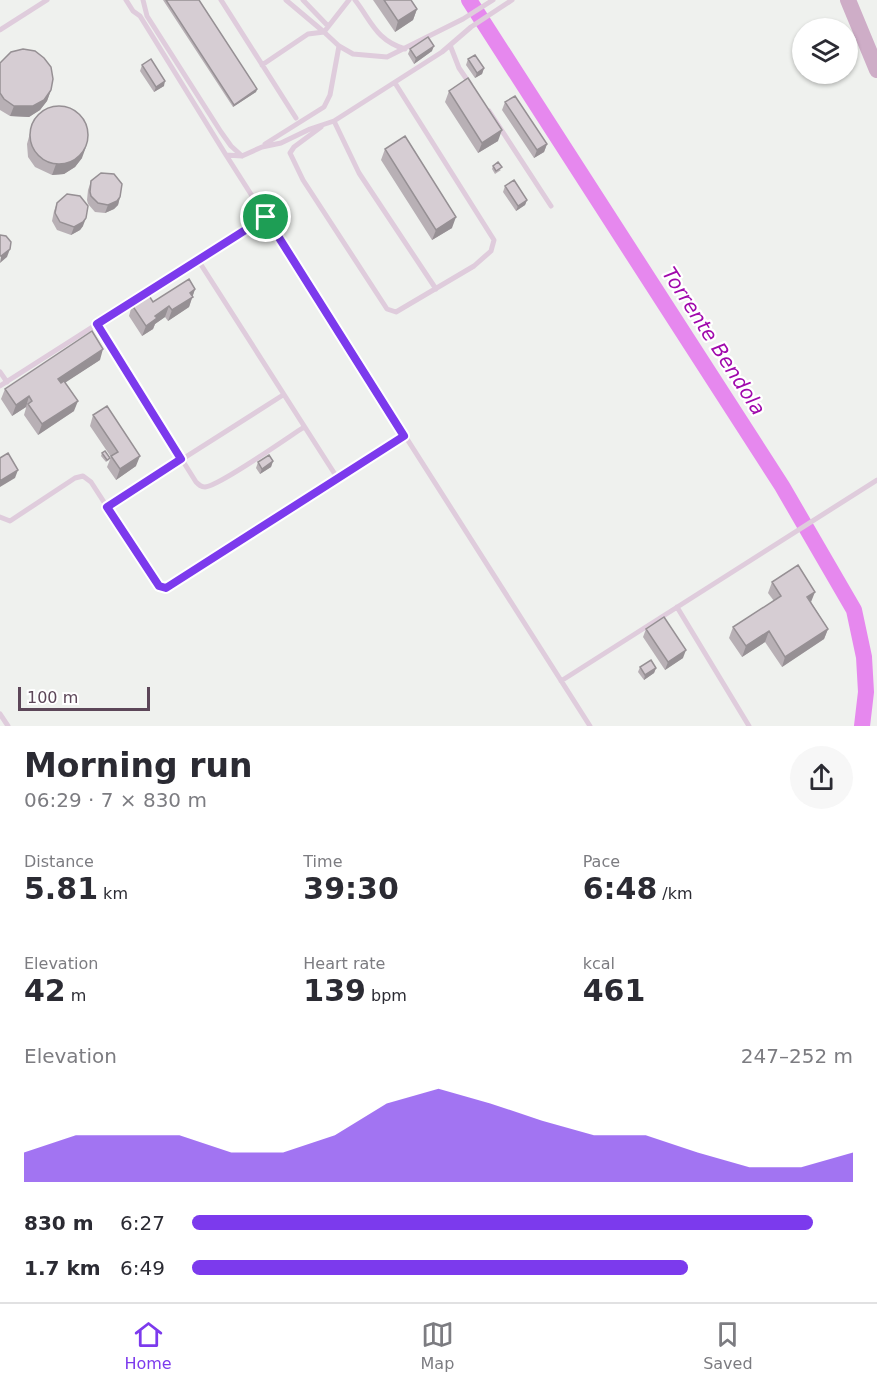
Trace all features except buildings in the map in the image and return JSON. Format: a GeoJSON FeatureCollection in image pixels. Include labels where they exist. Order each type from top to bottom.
{"type":"FeatureCollection","features":[{"type":"Feature","properties":{"kind":"main road"},"geometry":{"type":"LineString","coordinates":[[848,0],[877,70]]}},
{"type":"Feature","properties":{"kind":"lane"},"geometry":{"type":"LineString","coordinates":[[0,30],[47,0]]}},
{"type":"Feature","properties":{"kind":"lane"},"geometry":{"type":"LineString","coordinates":[[126,0],[133,11],[140,16],[404,436],[590,726]]}},
{"type":"Feature","properties":{"kind":"lane"},"geometry":{"type":"LineString","coordinates":[[142,0],[147,16],[221,132],[242,156]]}},
{"type":"Feature","properties":{"kind":"lane"},"geometry":{"type":"LineString","coordinates":[[220,0],[296,118]]}},
{"type":"Feature","properties":{"kind":"lane"},"geometry":{"type":"LineString","coordinates":[[286,0],[339,46],[353,54],[387,57],[463,20],[493,0]]}},
{"type":"Feature","properties":{"kind":"lane"},"geometry":{"type":"LineString","coordinates":[[303,0],[328,26]]}},
{"type":"Feature","properties":{"kind":"lane"},"geometry":{"type":"LineString","coordinates":[[262,65],[308,34],[324,32],[349,0]]}},
{"type":"Feature","properties":{"kind":"lane"},"geometry":{"type":"LineString","coordinates":[[355,0],[389,44],[405,49]]}},
{"type":"Feature","properties":{"kind":"lane"},"geometry":{"type":"LineString","coordinates":[[395,83],[494,240],[491,251],[474,266],[396,312],[387,309],[303,180],[290,153],[294,147],[322,127],[395,83],[450,45],[471,27],[513,0]]}},
{"type":"Feature","properties":{"kind":"lane"},"geometry":{"type":"LineString","coordinates":[[450,45],[459,68],[472,87]]}},
{"type":"Feature","properties":{"kind":"lane"},"geometry":{"type":"LineString","coordinates":[[226,155],[242,156],[262,147],[324,107],[330,95],[339,46]]}},
{"type":"Feature","properties":{"kind":"lane"},"geometry":{"type":"LineString","coordinates":[[486,106],[551,206]]}},
{"type":"Feature","properties":{"kind":"lane"},"geometry":{"type":"LineString","coordinates":[[334,121],[359,173],[436,290]]}},
{"type":"Feature","properties":{"kind":"lane"},"geometry":{"type":"LineString","coordinates":[[262,147],[281,143],[310,129],[322,127]]}},
{"type":"Feature","properties":{"kind":"lane"},"geometry":{"type":"LineString","coordinates":[[0,386],[266,217]]}},
{"type":"Feature","properties":{"kind":"lane"},"geometry":{"type":"LineString","coordinates":[[198,260],[338,479]]}},
{"type":"Feature","properties":{"kind":"lane"},"geometry":{"type":"LineString","coordinates":[[97,324],[181,459],[201,486],[206,487],[223,479],[304,427]]}},
{"type":"Feature","properties":{"kind":"lane"},"geometry":{"type":"LineString","coordinates":[[0,372],[7,382]]}},
{"type":"Feature","properties":{"kind":"lane"},"geometry":{"type":"LineString","coordinates":[[107,507],[284,395]]}},
{"type":"Feature","properties":{"kind":"lane"},"geometry":{"type":"LineString","coordinates":[[0,517],[10,520],[75,478],[83,476],[91,482],[159,586],[166,588],[404,436]]}},
{"type":"Feature","properties":{"kind":"lane"},"geometry":{"type":"LineString","coordinates":[[561,681],[877,480]]}},
{"type":"Feature","properties":{"kind":"lane"},"geometry":{"type":"LineString","coordinates":[[678,608],[749,726]]}},
{"type":"Feature","properties":{"kind":"lane"},"geometry":{"type":"LineString","coordinates":[[0,714],[8,726]]}},
{"type":"Feature","properties":{"kind":"waterway","name":"Torrente Bendola"},"geometry":{"type":"LineString","coordinates":[[469,0],[782,486],[854,610],[864,657],[866,692],[862,726]]}},
{"type":"Feature","properties":{"kind":"route"},"geometry":{"type":"LineString","coordinates":[[266,217],[404,436],[166,588],[159,586],[107,507],[181,459],[97,324],[266,217]]}}]}
